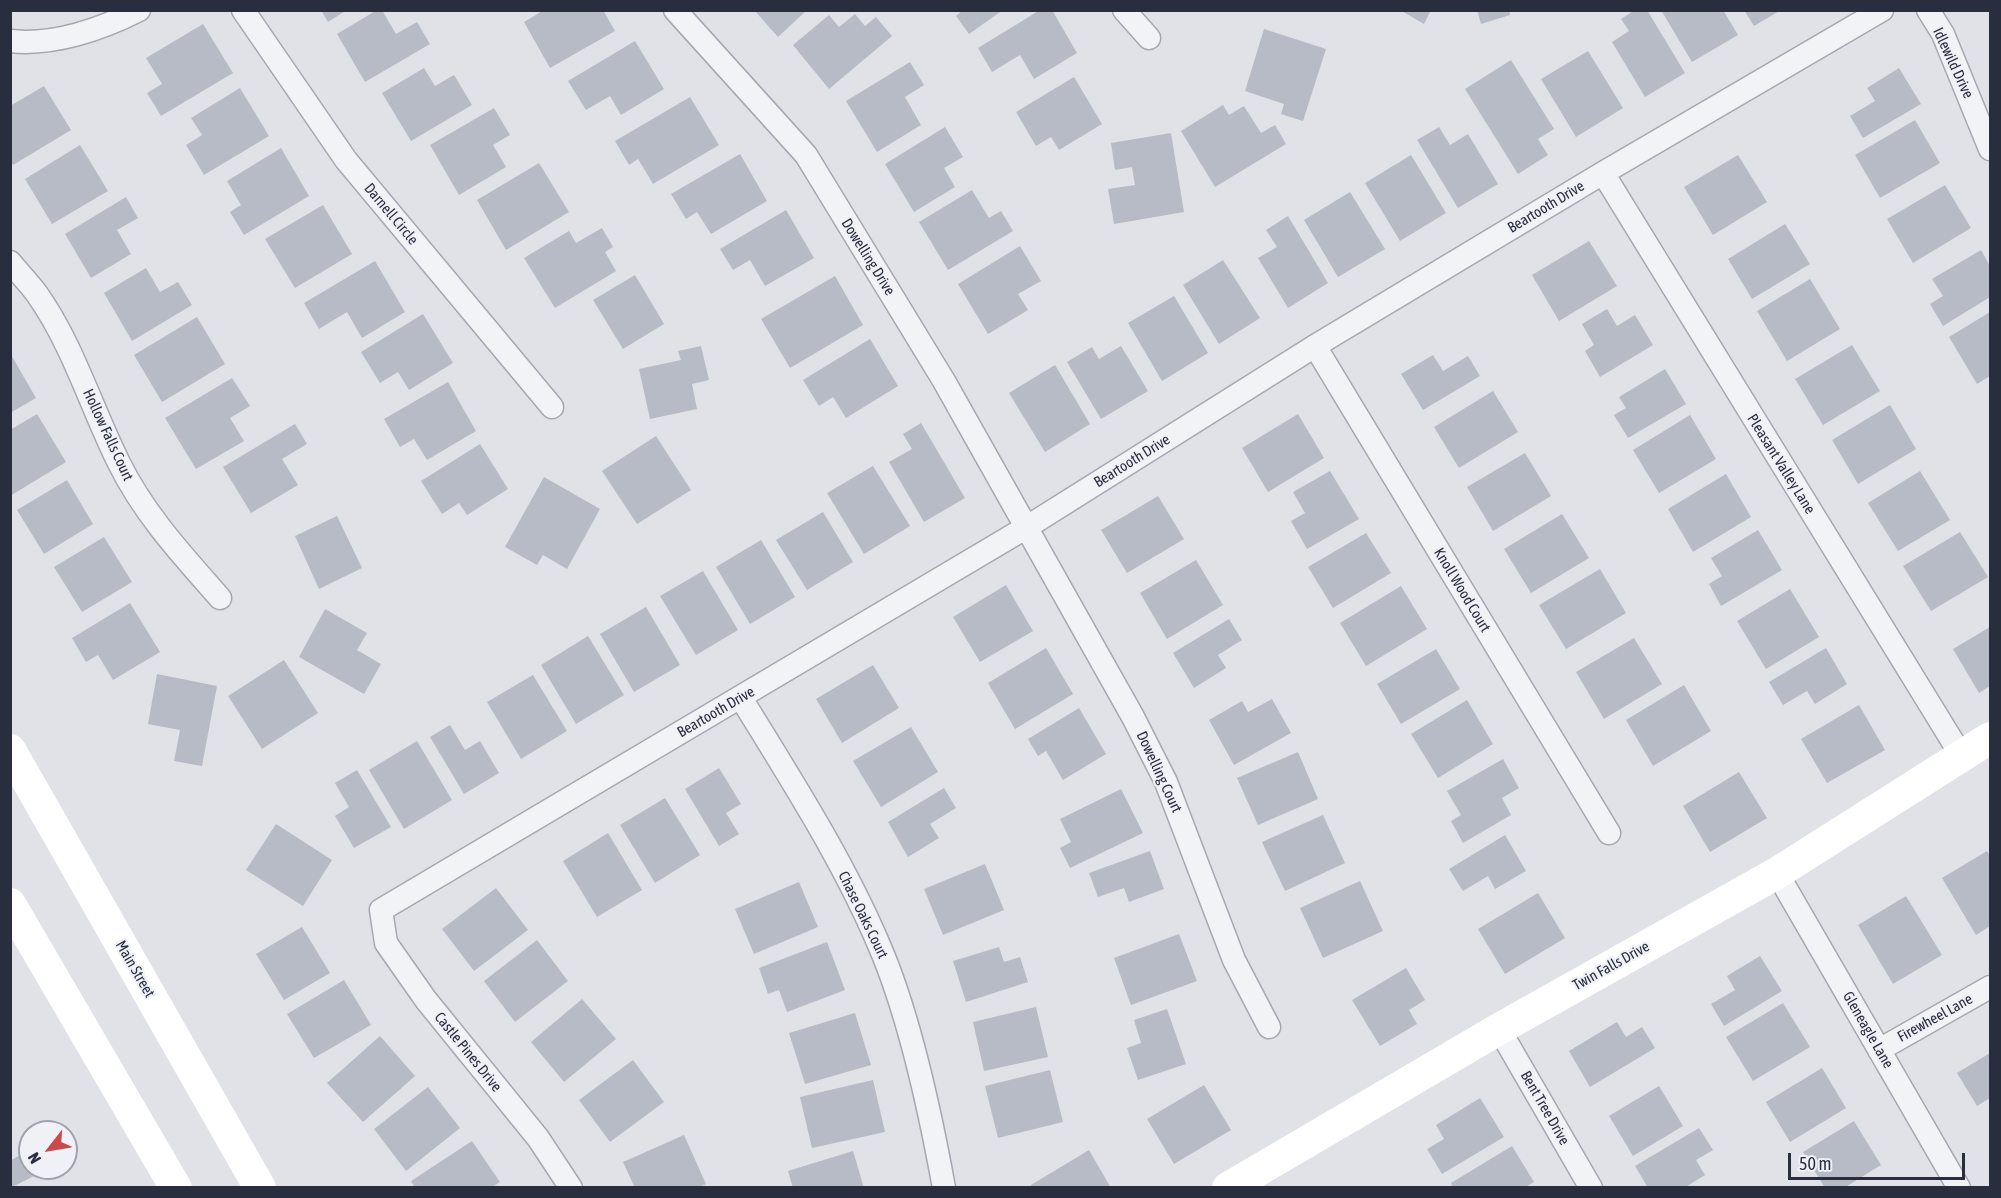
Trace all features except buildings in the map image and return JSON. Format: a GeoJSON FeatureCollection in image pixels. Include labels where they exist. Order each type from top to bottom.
{"type":"FeatureCollection","features":[{"type":"Feature","properties":{"kind":"street"},"geometry":{"type":"LineString","coordinates":[[10,42],[26,43],[69,36],[140,10]]}},
{"type":"Feature","properties":{"kind":"street","name":"Darnell Circle"},"geometry":{"type":"LineString","coordinates":[[243,10],[346,160],[552,407]]}},
{"type":"Feature","properties":{"kind":"street","name":"Dowelling Drive"},"geometry":{"type":"LineString","coordinates":[[675,10],[806,155],[944,381],[1027,527]]}},
{"type":"Feature","properties":{"kind":"street"},"geometry":{"type":"LineString","coordinates":[[1124,10],[1149,38]]}},
{"type":"Feature","properties":{"kind":"street","name":"Beartooth Drive"},"geometry":{"type":"LineString","coordinates":[[381,910],[1027,527],[1316,346],[1603,173],[1882,10]]}},
{"type":"Feature","properties":{"kind":"street","name":"Idlewild Drive"},"geometry":{"type":"LineString","coordinates":[[1928,10],[1943,34],[1990,149]]}},
{"type":"Feature","properties":{"kind":"street","name":"Pleasant Valley Lane"},"geometry":{"type":"LineString","coordinates":[[1603,173],[1961,755]]}},
{"type":"Feature","properties":{"kind":"street","name":"Hollow Falls Court"},"geometry":{"type":"LineString","coordinates":[[10,262],[37,294],[50,316],[87,390],[119,464],[145,507],[174,547],[220,598]]}},
{"type":"Feature","properties":{"kind":"street","name":"Knoll Wood Court"},"geometry":{"type":"LineString","coordinates":[[1316,346],[1609,833]]}},
{"type":"Feature","properties":{"kind":"street","name":"Dowelling Court"},"geometry":{"type":"LineString","coordinates":[[1027,527],[1133,717],[1166,782],[1234,960],[1269,1028]]}},
{"type":"Feature","properties":{"kind":"street","name":"Chase Oaks Court"},"geometry":{"type":"LineString","coordinates":[[741,698],[813,814],[880,945],[921,1078],[944,1188]]}},
{"type":"Feature","properties":{"kind":"street","name":"Twin Falls Drive"},"geometry":{"type":"LineString","coordinates":[[1228,1188],[1499,1029],[1778,873],[1990,738]]}},
{"type":"Feature","properties":{"kind":"street","name":"Main Street"},"geometry":{"type":"LineString","coordinates":[[10,750],[260,1188]]}},
{"type":"Feature","properties":{"kind":"street","name":"Gleneagle Lane"},"geometry":{"type":"LineString","coordinates":[[1778,873],[1959,1188]]}},
{"type":"Feature","properties":{"kind":"street"},"geometry":{"type":"LineString","coordinates":[[10,904],[176,1188]]}},
{"type":"Feature","properties":{"kind":"street","name":"Castle Pines Drive"},"geometry":{"type":"LineString","coordinates":[[381,910],[386,943],[426,1000],[538,1138],[571,1188]]}},
{"type":"Feature","properties":{"kind":"street","name":"Firewheel Lane"},"geometry":{"type":"LineString","coordinates":[[1879,1050],[1990,987]]}},
{"type":"Feature","properties":{"kind":"street","name":"Bent Tree Drive"},"geometry":{"type":"LineString","coordinates":[[1499,1029],[1591,1188]]}}]}
